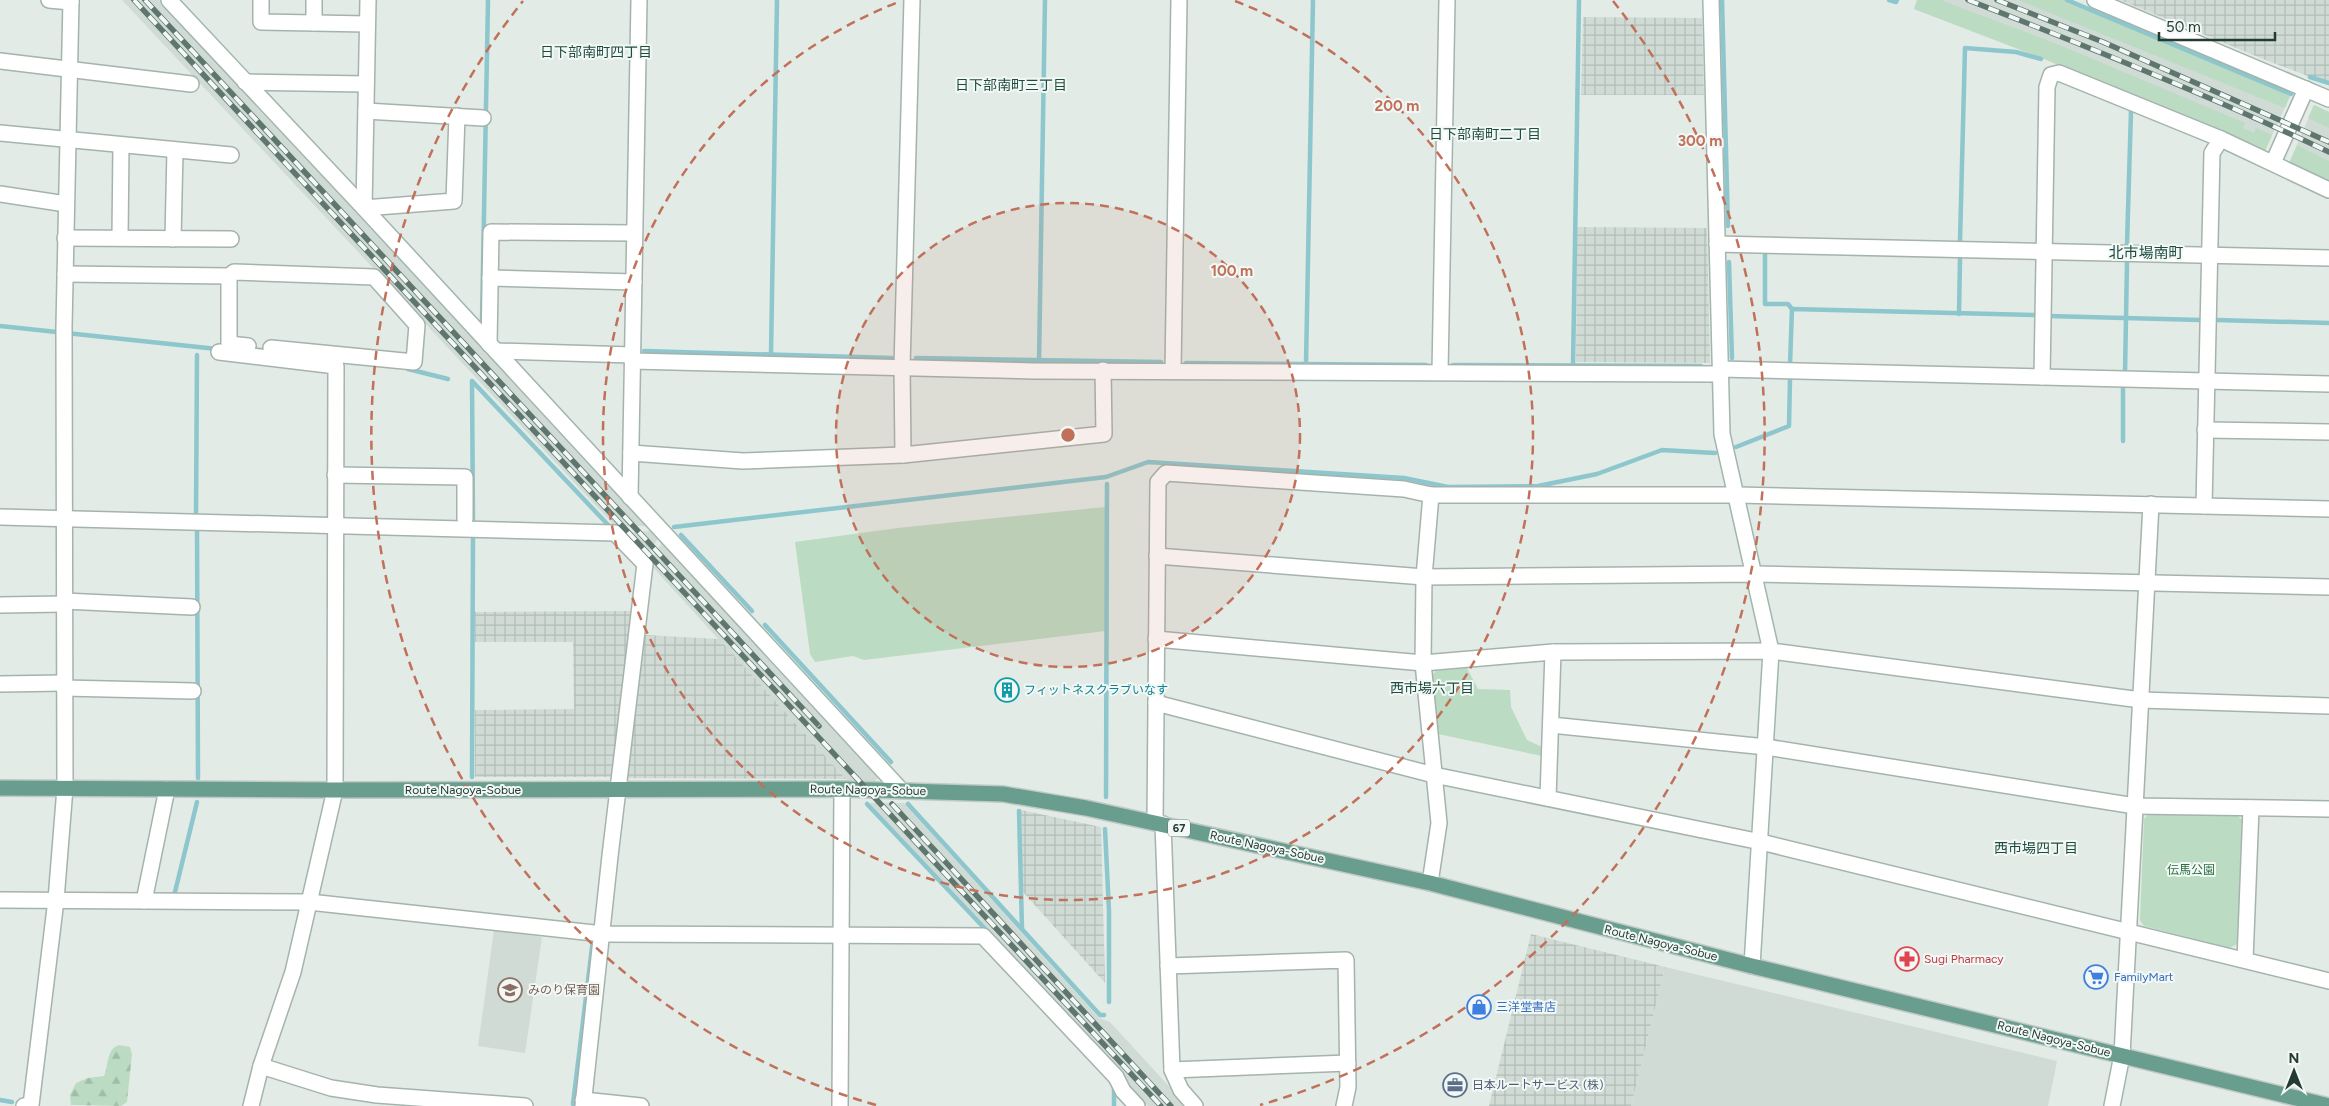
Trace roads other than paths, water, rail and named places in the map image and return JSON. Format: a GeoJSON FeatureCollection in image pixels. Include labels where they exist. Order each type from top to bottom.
{"type":"FeatureCollection","features":[{"type":"Feature","properties":{"kind":"main road","name":"Route Nagoya-Sobue"},"geometry":{"type":"LineString","coordinates":[[0,788],[901,790],[1003,794],[1159,823],[1430,883],[1752,966],[2329,1106]]}},
{"type":"Feature","properties":{"kind":"street"},"geometry":{"type":"LineString","coordinates":[[24,1106],[32,1106],[56,900],[65,788],[64,333],[71,1],[49,0]]}},
{"type":"Feature","properties":{"kind":"street"},"geometry":{"type":"LineString","coordinates":[[169,0],[364,208],[901,790]]}},
{"type":"Feature","properties":{"kind":"street"},"geometry":{"type":"LineString","coordinates":[[261,0],[261,22],[367,24]]}},
{"type":"Feature","properties":{"kind":"street"},"geometry":{"type":"LineString","coordinates":[[314,0],[314,23]]}},
{"type":"Feature","properties":{"kind":"street"},"geometry":{"type":"LineString","coordinates":[[364,208],[368,0]]}},
{"type":"Feature","properties":{"kind":"street"},"geometry":{"type":"LineString","coordinates":[[630,497],[639,0]]}},
{"type":"Feature","properties":{"kind":"street"},"geometry":{"type":"LineString","coordinates":[[903,455],[902,367],[912,0]]}},
{"type":"Feature","properties":{"kind":"street"},"geometry":{"type":"LineString","coordinates":[[1173,370],[1179,0]]}},
{"type":"Feature","properties":{"kind":"street"},"geometry":{"type":"LineString","coordinates":[[1440,372],[1447,0]]}},
{"type":"Feature","properties":{"kind":"street"},"geometry":{"type":"LineString","coordinates":[[1711,0],[1722,434],[1771,651],[1761,842],[1752,966]]}},
{"type":"Feature","properties":{"kind":"street"},"geometry":{"type":"LineString","coordinates":[[2095,0],[2329,99]]}},
{"type":"Feature","properties":{"kind":"street"},"geometry":{"type":"LineString","coordinates":[[0,61],[191,84]]}},
{"type":"Feature","properties":{"kind":"street"},"geometry":{"type":"LineString","coordinates":[[2042,377],[2048,87],[2051,75],[2059,73],[2221,140],[2329,190]]}},
{"type":"Feature","properties":{"kind":"street"},"geometry":{"type":"LineString","coordinates":[[245,82],[366,84]]}},
{"type":"Feature","properties":{"kind":"street"},"geometry":{"type":"LineString","coordinates":[[2273,163],[2306,89]]}},
{"type":"Feature","properties":{"kind":"street"},"geometry":{"type":"LineString","coordinates":[[366,111],[483,118]]}},
{"type":"Feature","properties":{"kind":"street"},"geometry":{"type":"LineString","coordinates":[[364,208],[454,201],[457,116]]}},
{"type":"Feature","properties":{"kind":"street"},"geometry":{"type":"LineString","coordinates":[[0,133],[67,141],[231,155]]}},
{"type":"Feature","properties":{"kind":"street"},"geometry":{"type":"LineString","coordinates":[[2204,506],[2212,153],[2221,140]]}},
{"type":"Feature","properties":{"kind":"street"},"geometry":{"type":"LineString","coordinates":[[120,238],[121,145]]}},
{"type":"Feature","properties":{"kind":"street"},"geometry":{"type":"LineString","coordinates":[[172,239],[175,150]]}},
{"type":"Feature","properties":{"kind":"street"},"geometry":{"type":"LineString","coordinates":[[0,194],[66,204]]}},
{"type":"Feature","properties":{"kind":"street"},"geometry":{"type":"LineString","coordinates":[[492,347],[491,232],[634,233]]}},
{"type":"Feature","properties":{"kind":"street"},"geometry":{"type":"LineString","coordinates":[[65,238],[231,239]]}},
{"type":"Feature","properties":{"kind":"street"},"geometry":{"type":"LineString","coordinates":[[1717,244],[2329,258]]}},
{"type":"Feature","properties":{"kind":"street"},"geometry":{"type":"LineString","coordinates":[[65,274],[229,276],[234,272],[374,277],[417,325],[414,362],[229,344],[229,276]]}},
{"type":"Feature","properties":{"kind":"street"},"geometry":{"type":"LineString","coordinates":[[490,278],[634,282]]}},
{"type":"Feature","properties":{"kind":"street"},"geometry":{"type":"LineString","coordinates":[[492,347],[632,358],[902,367],[1103,370],[1720,372],[2329,384]]}},
{"type":"Feature","properties":{"kind":"street"},"geometry":{"type":"LineString","coordinates":[[220,352],[336,366],[334,526],[335,790],[293,972],[261,1066],[251,1106]]}},
{"type":"Feature","properties":{"kind":"street"},"geometry":{"type":"LineString","coordinates":[[632,453],[742,461],[903,455],[1104,434],[1103,370]]}},
{"type":"Feature","properties":{"kind":"street"},"geometry":{"type":"LineString","coordinates":[[2206,430],[2329,432]]}},
{"type":"Feature","properties":{"kind":"street"},"geometry":{"type":"LineString","coordinates":[[1195,1106],[1180,1090],[1172,1070],[1159,823],[1156,703],[1158,482],[1166,473],[1404,489],[1431,495],[1737,495],[2329,509]]}},
{"type":"Feature","properties":{"kind":"street"},"geometry":{"type":"LineString","coordinates":[[335,475],[465,477],[465,519]]}},
{"type":"Feature","properties":{"kind":"street"},"geometry":{"type":"LineString","coordinates":[[1430,883],[1439,823],[1423,663],[1424,577],[1431,495]]}},
{"type":"Feature","properties":{"kind":"street"},"geometry":{"type":"LineString","coordinates":[[2112,1106],[2122,1055],[2151,504]]}},
{"type":"Feature","properties":{"kind":"street"},"geometry":{"type":"LineString","coordinates":[[0,517],[615,533],[646,564],[583,1103],[641,1106]]}},
{"type":"Feature","properties":{"kind":"street"},"geometry":{"type":"LineString","coordinates":[[1157,556],[1424,577],[1755,574],[2329,587]]}},
{"type":"Feature","properties":{"kind":"street"},"geometry":{"type":"LineString","coordinates":[[0,604],[64,603],[192,607]]}},
{"type":"Feature","properties":{"kind":"street"},"geometry":{"type":"LineString","coordinates":[[1156,640],[1423,663],[1553,652],[1771,651],[2141,700],[2329,706]]}},
{"type":"Feature","properties":{"kind":"street"},"geometry":{"type":"LineString","coordinates":[[1548,798],[1553,652]]}},
{"type":"Feature","properties":{"kind":"street"},"geometry":{"type":"LineString","coordinates":[[0,684],[193,691]]}},
{"type":"Feature","properties":{"kind":"street"},"geometry":{"type":"LineString","coordinates":[[1156,703],[1434,774],[1761,842],[2329,981]]}},
{"type":"Feature","properties":{"kind":"street"},"geometry":{"type":"LineString","coordinates":[[1551,725],[1766,748],[2135,806],[2329,809]]}},
{"type":"Feature","properties":{"kind":"street"},"geometry":{"type":"LineString","coordinates":[[144,901],[168,789]]}},
{"type":"Feature","properties":{"kind":"street"},"geometry":{"type":"LineString","coordinates":[[840,1106],[842,790]]}},
{"type":"Feature","properties":{"kind":"street"},"geometry":{"type":"LineString","coordinates":[[2245,960],[2251,808]]}},
{"type":"Feature","properties":{"kind":"street"},"geometry":{"type":"LineString","coordinates":[[0,900],[309,902],[602,934],[983,936],[1116,1077],[1123,1091],[1137,1106]]}},
{"type":"Feature","properties":{"kind":"street"},"geometry":{"type":"LineString","coordinates":[[1168,966],[1346,960],[1348,1087],[1344,1106]]}},
{"type":"Feature","properties":{"kind":"street"},"geometry":{"type":"LineString","coordinates":[[1172,1070],[1348,1064]]}},
{"type":"Feature","properties":{"kind":"street"},"geometry":{"type":"LineString","coordinates":[[261,1066],[330,1088],[377,1095],[525,1106]]}},
{"type":"Feature","properties":{"kind":"waterway"},"geometry":{"type":"LineString","coordinates":[[482,320],[488,0]]}},
{"type":"Feature","properties":{"kind":"waterway"},"geometry":{"type":"LineString","coordinates":[[771,354],[777,0]]}},
{"type":"Feature","properties":{"kind":"waterway"},"geometry":{"type":"LineString","coordinates":[[1039,361],[1045,0]]}},
{"type":"Feature","properties":{"kind":"waterway"},"geometry":{"type":"LineString","coordinates":[[1306,364],[1313,0]]}},
{"type":"Feature","properties":{"kind":"waterway"},"geometry":{"type":"LineString","coordinates":[[1573,366],[1579,0]]}},
{"type":"Feature","properties":{"kind":"waterway"},"geometry":{"type":"LineString","coordinates":[[1722,0],[1728,226]]}},
{"type":"Feature","properties":{"kind":"waterway"},"geometry":{"type":"LineString","coordinates":[[1889,0],[1896,2],[1897,0]]}},
{"type":"Feature","properties":{"kind":"waterway"},"geometry":{"type":"LineString","coordinates":[[2067,0],[2291,94]]}},
{"type":"Feature","properties":{"kind":"waterway"},"geometry":{"type":"LineString","coordinates":[[1960,241],[1965,48],[2016,52],[2041,59]]}},
{"type":"Feature","properties":{"kind":"waterway"},"geometry":{"type":"LineString","coordinates":[[2310,77],[2329,83]]}},
{"type":"Feature","properties":{"kind":"waterway"},"geometry":{"type":"LineString","coordinates":[[2127,244],[2131,111]]}},
{"type":"Feature","properties":{"kind":"waterway"},"geometry":{"type":"LineString","coordinates":[[1765,254],[1765,304],[1788,304],[1792,309]]}},
{"type":"Feature","properties":{"kind":"waterway"},"geometry":{"type":"LineString","coordinates":[[1959,314],[1960,259]]}},
{"type":"Feature","properties":{"kind":"waterway"},"geometry":{"type":"LineString","coordinates":[[1729,262],[1732,358]]}},
{"type":"Feature","properties":{"kind":"waterway"},"geometry":{"type":"LineString","coordinates":[[2125,373],[2127,263]]}},
{"type":"Feature","properties":{"kind":"waterway"},"geometry":{"type":"LineString","coordinates":[[1790,364],[1792,309],[2035,315]]}},
{"type":"Feature","properties":{"kind":"waterway"},"geometry":{"type":"LineString","coordinates":[[2048,316],[2201,320]]}},
{"type":"Feature","properties":{"kind":"waterway"},"geometry":{"type":"LineString","coordinates":[[2216,320],[2329,323]]}},
{"type":"Feature","properties":{"kind":"waterway"},"geometry":{"type":"LineString","coordinates":[[0,326],[217,349]]}},
{"type":"Feature","properties":{"kind":"waterway"},"geometry":{"type":"LineString","coordinates":[[644,351],[892,358]]}},
{"type":"Feature","properties":{"kind":"waterway"},"geometry":{"type":"LineString","coordinates":[[196,516],[197,355]]}},
{"type":"Feature","properties":{"kind":"waterway"},"geometry":{"type":"LineString","coordinates":[[916,358],[1161,362]]}},
{"type":"Feature","properties":{"kind":"waterway"},"geometry":{"type":"LineString","coordinates":[[1186,363],[1426,365]]}},
{"type":"Feature","properties":{"kind":"waterway"},"geometry":{"type":"LineString","coordinates":[[1453,365],[1701,366]]}},
{"type":"Feature","properties":{"kind":"waterway"},"geometry":{"type":"LineString","coordinates":[[408,369],[448,379]]}},
{"type":"Feature","properties":{"kind":"waterway"},"geometry":{"type":"LineString","coordinates":[[1736,447],[1789,426],[1790,379]]}},
{"type":"Feature","properties":{"kind":"waterway"},"geometry":{"type":"LineString","coordinates":[[473,523],[472,381],[611,528]]}},
{"type":"Feature","properties":{"kind":"waterway"},"geometry":{"type":"LineString","coordinates":[[2123,386],[2123,441]]}},
{"type":"Feature","properties":{"kind":"waterway"},"geometry":{"type":"LineString","coordinates":[[674,527],[1106,477],[1148,462],[1404,478],[1448,487],[1538,486],[1597,474],[1662,450],[1715,453]]}},
{"type":"Feature","properties":{"kind":"waterway"},"geometry":{"type":"LineString","coordinates":[[1106,797],[1107,484]]}},
{"type":"Feature","properties":{"kind":"waterway"},"geometry":{"type":"LineString","coordinates":[[197,528],[198,778]]}},
{"type":"Feature","properties":{"kind":"waterway"},"geometry":{"type":"LineString","coordinates":[[472,777],[473,535]]}},
{"type":"Feature","properties":{"kind":"waterway"},"geometry":{"type":"LineString","coordinates":[[681,535],[752,611]]}},
{"type":"Feature","properties":{"kind":"waterway"},"geometry":{"type":"LineString","coordinates":[[765,625],[891,762]]}},
{"type":"Feature","properties":{"kind":"waterway"},"geometry":{"type":"LineString","coordinates":[[174,896],[197,802]]}},
{"type":"Feature","properties":{"kind":"waterway"},"geometry":{"type":"LineString","coordinates":[[867,804],[988,932]]}},
{"type":"Feature","properties":{"kind":"waterway"},"geometry":{"type":"LineString","coordinates":[[908,804],[1100,1015],[1104,1015]]}},
{"type":"Feature","properties":{"kind":"waterway"},"geometry":{"type":"LineString","coordinates":[[1019,811],[1022,929]]}},
{"type":"Feature","properties":{"kind":"waterway"},"geometry":{"type":"LineString","coordinates":[[1105,829],[1109,911],[1109,1002]]}},
{"type":"Feature","properties":{"kind":"waterway"},"geometry":{"type":"LineString","coordinates":[[573,1104],[593,939],[590,939]]}},
{"type":"Feature","properties":{"kind":"waterway"},"geometry":{"type":"LineString","coordinates":[[1114,1087],[1114,1106]]}},
{"type":"Feature","properties":{"kind":"waterway"},"geometry":{"type":"LineString","coordinates":[[0,1100],[12,1102]]}},
{"type":"Feature","properties":{"kind":"railway"},"geometry":{"type":"LineString","coordinates":[[134,0],[1161,1106]]}},
{"type":"Feature","properties":{"kind":"railway"},"geometry":{"type":"LineString","coordinates":[[145,0],[819,726]]}},
{"type":"Feature","properties":{"kind":"railway"},"geometry":{"type":"LineString","coordinates":[[1968,0],[2150,73],[2240,111],[2329,152]]}},
{"type":"Feature","properties":{"kind":"railway"},"geometry":{"type":"LineString","coordinates":[[1997,0],[2103,42],[2329,142]]}},
{"type":"Feature","properties":{"kind":"railway"},"geometry":{"type":"LineString","coordinates":[[892,804],[1171,1106]]}},
{"type":"Feature","properties":{"kind":"place","name":"フィットネスクラブいなす"},"geometry":{"type":"Point","coordinates":[1007,690]}},
{"type":"Feature","properties":{"kind":"place","name":"Sugi Pharmacy"},"geometry":{"type":"Point","coordinates":[1907,959]}},
{"type":"Feature","properties":{"kind":"place","name":"FamilyMart"},"geometry":{"type":"Point","coordinates":[2096,977]}},
{"type":"Feature","properties":{"kind":"place","name":"みのり保育園"},"geometry":{"type":"Point","coordinates":[510,990]}},
{"type":"Feature","properties":{"kind":"place","name":"三洋堂書店"},"geometry":{"type":"Point","coordinates":[1479,1007]}},
{"type":"Feature","properties":{"kind":"place","name":"日本ルートサービス (株)"},"geometry":{"type":"Point","coordinates":[1455,1085]}},
{"type":"Feature","properties":{"kind":"district","name":"日下部南町四丁目"},"geometry":{"type":"Point","coordinates":[596,52]}},
{"type":"Feature","properties":{"kind":"district","name":"日下部南町三丁目"},"geometry":{"type":"Point","coordinates":[1011,85]}},
{"type":"Feature","properties":{"kind":"district","name":"日下部南町二丁目"},"geometry":{"type":"Point","coordinates":[1485,134]}},
{"type":"Feature","properties":{"kind":"district","name":"北市場南町"},"geometry":{"type":"Point","coordinates":[2146,253]}},
{"type":"Feature","properties":{"kind":"district","name":"西市場六丁目"},"geometry":{"type":"Point","coordinates":[1432,688]}},
{"type":"Feature","properties":{"kind":"district","name":"西市場四丁目"},"geometry":{"type":"Point","coordinates":[2036,848]}},
{"type":"Feature","properties":{"kind":"park label","name":"伝馬公園"},"geometry":{"type":"Point","coordinates":[2191,870]}}]}
